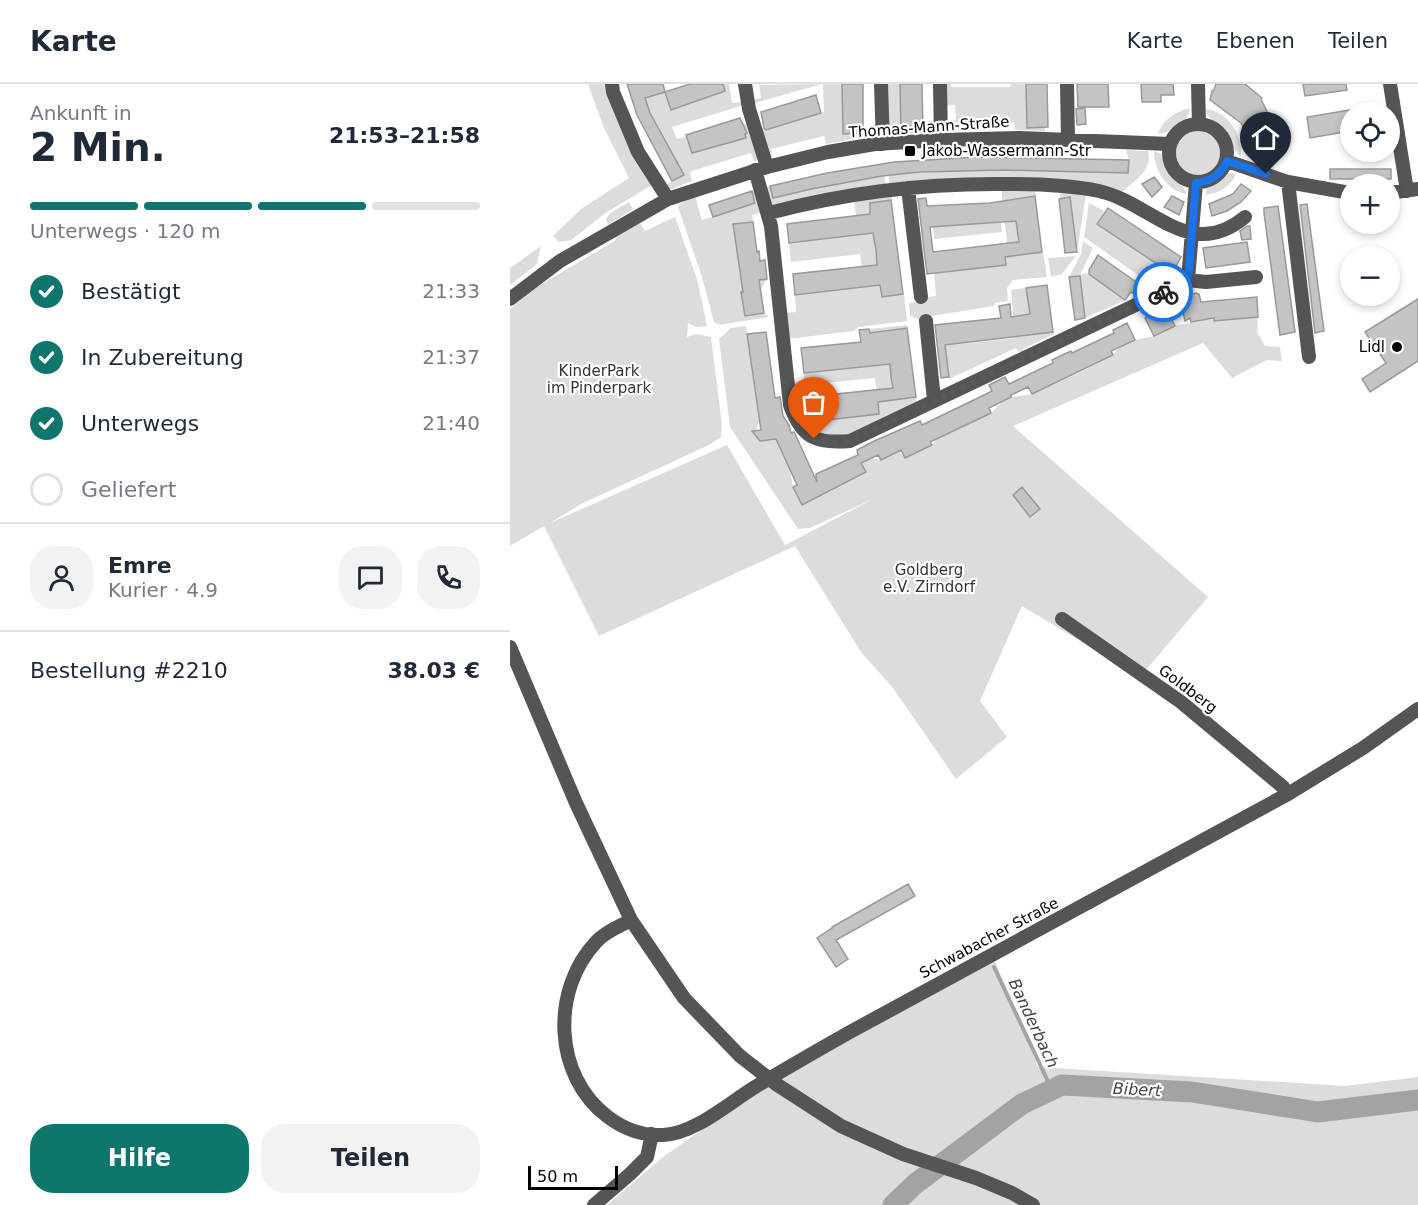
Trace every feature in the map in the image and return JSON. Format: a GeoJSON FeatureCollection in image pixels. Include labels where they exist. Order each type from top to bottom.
{"type":"FeatureCollection","features":[{"type":"Feature","properties":{"kind":"street"},"geometry":{"type":"LineString","coordinates":[[612,84],[638,152],[668,199]]}},
{"type":"Feature","properties":{"kind":"street"},"geometry":{"type":"LineString","coordinates":[[744,84],[769,213],[790,405],[796,422],[814,439],[828,443],[850,441],[1188,280],[1206,282],[1256,278]]}},
{"type":"Feature","properties":{"kind":"street"},"geometry":{"type":"LineString","coordinates":[[881,84],[883,144]]}},
{"type":"Feature","properties":{"kind":"street"},"geometry":{"type":"LineString","coordinates":[[940,84],[940,140]]}},
{"type":"Feature","properties":{"kind":"street"},"geometry":{"type":"LineString","coordinates":[[1067,84],[1068,140]]}},
{"type":"Feature","properties":{"kind":"street"},"geometry":{"type":"LineString","coordinates":[[1198,84],[1198,124]]}},
{"type":"Feature","properties":{"kind":"street"},"geometry":{"type":"LineString","coordinates":[[1390,84],[1412,190]]}},
{"type":"Feature","properties":{"kind":"street"},"geometry":{"type":"LineString","coordinates":[[1198,124],[1209,126],[1218,132],[1225,140],[1228,150],[1227,161],[1215,178],[1196,183],[1176,173],[1169,154],[1170,144],[1181,129],[1198,124]]}},
{"type":"Feature","properties":{"kind":"street","name":"Thomas-Mann-Straße"},"geometry":{"type":"LineString","coordinates":[[510,299],[560,261],[668,199],[761,169],[828,152],[883,144],[1020,138],[1170,144]]}},
{"type":"Feature","properties":{"kind":"street"},"geometry":{"type":"LineString","coordinates":[[1227,161],[1288,182],[1340,191]]}},
{"type":"Feature","properties":{"kind":"street"},"geometry":{"type":"LineString","coordinates":[[1288,182],[1309,357]]}},
{"type":"Feature","properties":{"kind":"street"},"geometry":{"type":"LineString","coordinates":[[1188,280],[1196,183]]}},
{"type":"Feature","properties":{"kind":"street"},"geometry":{"type":"LineString","coordinates":[[769,213],[829,198],[908,188],[1000,184],[1051,185],[1089,189],[1119,197],[1179,231],[1193,233],[1207,233],[1228,228],[1245,217]]}},
{"type":"Feature","properties":{"kind":"street"},"geometry":{"type":"LineString","coordinates":[[908,188],[921,297]]}},
{"type":"Feature","properties":{"kind":"street"},"geometry":{"type":"LineString","coordinates":[[926,321],[934,400]]}},
{"type":"Feature","properties":{"kind":"street","name":"Goldberg"},"geometry":{"type":"LineString","coordinates":[[1062,619],[1181,702],[1284,787],[1288,794]]}},
{"type":"Feature","properties":{"kind":"street"},"geometry":{"type":"LineString","coordinates":[[510,647],[576,803],[631,920],[684,998],[740,1056],[776,1084],[841,1126],[903,1154],[976,1178],[1033,1205]]}},
{"type":"Feature","properties":{"kind":"street","name":"Schwabacher Straße"},"geometry":{"type":"LineString","coordinates":[[652,1134],[664,1135],[695,1125],[832,1042],[1288,794],[1363,748],[1418,709]]}},
{"type":"Feature","properties":{"kind":"street"},"geometry":{"type":"LineString","coordinates":[[594,1205],[647,1157],[652,1134],[625,1128],[594,1104],[576,1079],[566,1044],[565,1010],[570,985],[580,964],[596,942],[608,932],[631,920]]}},
{"type":"Feature","properties":{"kind":"green space"},"geometry":{"type":"Polygon","coordinates":[[[588,84],[608,84],[652,185],[607,212],[571,240],[559,242],[553,236],[581,209],[629,178],[604,128],[588,84]]]}},
{"type":"Feature","properties":{"kind":"green space"},"geometry":{"type":"Polygon","coordinates":[[[640,84],[654,95],[665,92],[671,110],[693,103],[691,94],[703,98],[725,91],[723,84],[729,84],[732,103],[743,102],[744,105],[672,127],[677,139],[687,136],[692,153],[746,138],[742,125],[749,123],[758,159],[754,162],[751,153],[695,170],[690,172],[692,181],[667,189],[665,185],[684,175],[650,113],[640,84]]]}},
{"type":"Feature","properties":{"kind":"green space"},"geometry":{"type":"Polygon","coordinates":[[[759,84],[822,84],[755,103],[752,100],[761,98],[759,84]]]}},
{"type":"Feature","properties":{"kind":"green space"},"geometry":{"type":"Polygon","coordinates":[[[823,84],[842,84],[843,133],[863,133],[863,137],[826,144],[824,136],[771,149],[772,157],[769,156],[760,129],[766,127],[767,130],[824,112],[823,84]]]}},
{"type":"Feature","properties":{"kind":"green space"},"geometry":{"type":"Polygon","coordinates":[[[887,84],[900,84],[901,132],[888,132],[887,84]]]}},
{"type":"Feature","properties":{"kind":"green space"},"geometry":{"type":"Polygon","coordinates":[[[945,84],[951,84],[951,87],[1010,87],[1010,84],[1026,84],[1027,127],[1045,127],[1045,131],[1015,130],[1014,122],[955,122],[954,130],[946,130],[946,121],[956,120],[955,105],[946,105],[945,84]]]}},
{"type":"Feature","properties":{"kind":"green space"},"geometry":{"type":"Polygon","coordinates":[[[1190,108],[1183,122],[1169,131],[1158,134],[1163,124],[1171,117],[1190,108]]]}},
{"type":"Feature","properties":{"kind":"green space"},"geometry":{"type":"Polygon","coordinates":[[[1206,109],[1222,115],[1233,126],[1239,140],[1241,157],[1235,150],[1228,133],[1206,113],[1206,109]]]}},
{"type":"Feature","properties":{"kind":"green space"},"geometry":{"type":"Polygon","coordinates":[[[1198,131],[1213,138],[1220,153],[1213,168],[1198,175],[1183,168],[1176,153],[1183,138],[1198,131]]]}},
{"type":"Feature","properties":{"kind":"green space"},"geometry":{"type":"Polygon","coordinates":[[[1126,150],[1148,151],[1149,158],[1142,174],[1122,192],[890,187],[887,163],[892,162],[894,175],[1011,170],[1128,173],[1129,160],[1126,150]]]}},
{"type":"Feature","properties":{"kind":"green space"},"geometry":{"type":"Polygon","coordinates":[[[1154,151],[1163,155],[1187,194],[1173,189],[1163,178],[1156,165],[1154,151]]]}},
{"type":"Feature","properties":{"kind":"green space"},"geometry":{"type":"Polygon","coordinates":[[[883,163],[886,188],[780,208],[770,205],[765,188],[770,186],[774,198],[824,186],[881,177],[880,164],[883,163]]]}},
{"type":"Feature","properties":{"kind":"green space"},"geometry":{"type":"Polygon","coordinates":[[[1228,173],[1236,174],[1227,186],[1205,195],[1208,185],[1217,182],[1228,173]]]}},
{"type":"Feature","properties":{"kind":"green space"},"geometry":{"type":"Polygon","coordinates":[[[1001,187],[1035,188],[1036,196],[1014,199],[1021,255],[1043,252],[1047,277],[1013,280],[1007,288],[1008,301],[995,303],[994,306],[920,320],[910,316],[909,303],[917,302],[917,298],[936,296],[934,273],[1006,265],[1004,244],[1007,243],[1001,187]]]}},
{"type":"Feature","properties":{"kind":"green space"},"geometry":{"type":"Polygon","coordinates":[[[1062,189],[1086,195],[1077,252],[1070,198],[1059,199],[1062,189]]]}},
{"type":"Feature","properties":{"kind":"green space"},"geometry":{"type":"Polygon","coordinates":[[[757,190],[764,212],[752,215],[753,222],[733,225],[736,248],[748,253],[749,281],[767,279],[761,289],[741,292],[745,316],[764,313],[769,317],[719,325],[714,322],[702,277],[678,207],[695,196],[702,220],[756,203],[753,191],[757,190]]]}},
{"type":"Feature","properties":{"kind":"green space"},"geometry":{"type":"Polygon","coordinates":[[[892,193],[892,200],[870,203],[871,213],[881,297],[904,294],[907,321],[858,327],[854,331],[787,339],[784,313],[796,312],[795,295],[864,287],[860,254],[791,262],[789,243],[858,235],[854,198],[892,193]]]}},
{"type":"Feature","properties":{"kind":"green space"},"geometry":{"type":"Polygon","coordinates":[[[629,202],[633,209],[608,225],[606,219],[610,213],[629,202]]]}},
{"type":"Feature","properties":{"kind":"green space"},"geometry":{"type":"Polygon","coordinates":[[[1089,203],[1104,211],[1097,225],[1172,274],[1155,287],[1084,237],[1089,203]]]}},
{"type":"Feature","properties":{"kind":"green space"},"geometry":{"type":"Polygon","coordinates":[[[675,217],[697,279],[707,326],[696,327],[688,323],[687,337],[697,334],[711,337],[722,425],[721,437],[709,445],[581,504],[550,523],[727,445],[785,545],[875,498],[810,528],[798,529],[730,427],[719,339],[731,328],[746,326],[760,419],[756,433],[760,441],[777,440],[790,470],[793,487],[802,505],[832,490],[834,480],[865,472],[862,463],[864,462],[873,459],[881,460],[899,451],[905,458],[932,445],[938,438],[991,413],[1011,397],[1032,394],[1081,372],[1113,355],[1120,346],[1154,336],[1175,326],[1204,320],[1258,317],[1257,332],[1265,346],[1280,347],[1282,361],[1267,360],[1232,378],[1203,343],[1013,426],[1208,597],[1140,677],[1022,606],[980,701],[1007,737],[956,779],[893,688],[861,652],[795,546],[599,636],[544,526],[510,546],[510,309],[537,287],[616,240],[614,236],[640,223],[645,231],[675,217]]]}},
{"type":"Feature","properties":{"kind":"green space"},"geometry":{"type":"Polygon","coordinates":[[[1001,223],[1002,232],[934,239],[933,226],[1001,223]]]}},
{"type":"Feature","properties":{"kind":"green space"},"geometry":{"type":"Polygon","coordinates":[[[1083,241],[1093,248],[1080,275],[1087,273],[1126,300],[1085,318],[1080,276],[1069,277],[1081,254],[1083,241]]]}},
{"type":"Feature","properties":{"kind":"green space"},"geometry":{"type":"Polygon","coordinates":[[[541,246],[537,264],[510,285],[510,268],[541,246]]]}},
{"type":"Feature","properties":{"kind":"green space"},"geometry":{"type":"Polygon","coordinates":[[[1076,256],[1061,275],[1051,276],[1048,258],[1076,256]]]}},
{"type":"Feature","properties":{"kind":"green space"},"geometry":{"type":"Polygon","coordinates":[[[1026,288],[1032,334],[1054,331],[1054,334],[1023,349],[1024,353],[1016,348],[949,379],[945,346],[1015,338],[1011,290],[1026,288]]]}},
{"type":"Feature","properties":{"kind":"green space"},"geometry":{"type":"Polygon","coordinates":[[[907,325],[908,328],[886,331],[894,400],[916,398],[917,405],[849,437],[813,434],[800,420],[793,395],[807,393],[811,421],[879,414],[875,378],[792,386],[792,382],[804,381],[804,373],[873,365],[869,329],[907,325]]]}},
{"type":"Feature","properties":{"kind":"green space"},"geometry":{"type":"Polygon","coordinates":[[[995,961],[1038,1067],[1345,1086],[1418,1077],[1418,1205],[607,1205],[663,1157],[799,1062],[995,961]]]}},
{"type":"Feature","properties":{"kind":"building"},"geometry":{"type":"Polygon","coordinates":[[[627,84],[663,84],[665,92],[645,98],[650,113],[684,175],[672,181],[637,115],[627,84]]]}},
{"type":"Feature","properties":{"kind":"building"},"geometry":{"type":"Polygon","coordinates":[[[690,84],[723,84],[725,91],[671,110],[665,92],[690,84]]]}},
{"type":"Feature","properties":{"kind":"building"},"geometry":{"type":"Polygon","coordinates":[[[842,84],[863,84],[863,133],[843,134],[842,84]]]}},
{"type":"Feature","properties":{"kind":"building"},"geometry":{"type":"Polygon","coordinates":[[[900,84],[922,84],[923,132],[901,132],[900,84]]]}},
{"type":"Feature","properties":{"kind":"building"},"geometry":{"type":"Polygon","coordinates":[[[1026,84],[1047,84],[1048,127],[1027,128],[1026,84]]]}},
{"type":"Feature","properties":{"kind":"building"},"geometry":{"type":"Polygon","coordinates":[[[1077,84],[1108,84],[1109,107],[1078,107],[1077,84]]]}},
{"type":"Feature","properties":{"kind":"building"},"geometry":{"type":"Polygon","coordinates":[[[1141,84],[1173,84],[1174,95],[1161,95],[1161,102],[1142,102],[1141,84]]]}},
{"type":"Feature","properties":{"kind":"building"},"geometry":{"type":"Polygon","coordinates":[[[1216,84],[1245,84],[1262,98],[1271,120],[1268,121],[1275,143],[1275,154],[1262,153],[1262,150],[1251,150],[1248,136],[1241,123],[1210,100],[1216,84]]]}},
{"type":"Feature","properties":{"kind":"building"},"geometry":{"type":"Polygon","coordinates":[[[1303,84],[1346,84],[1347,90],[1305,96],[1303,84]]]}},
{"type":"Feature","properties":{"kind":"building"},"geometry":{"type":"Polygon","coordinates":[[[816,95],[821,113],[766,130],[764,128],[761,112],[816,95]]]}},
{"type":"Feature","properties":{"kind":"building"},"geometry":{"type":"Polygon","coordinates":[[[1085,108],[1086,124],[1077,125],[1076,109],[1085,108]]]}},
{"type":"Feature","properties":{"kind":"building"},"geometry":{"type":"Polygon","coordinates":[[[1340,112],[1340,133],[1310,138],[1307,117],[1340,112]]]}},
{"type":"Feature","properties":{"kind":"building"},"geometry":{"type":"Polygon","coordinates":[[[740,118],[747,133],[746,138],[692,153],[686,135],[740,118]]]}},
{"type":"Feature","properties":{"kind":"building"},"geometry":{"type":"Polygon","coordinates":[[[977,157],[1129,160],[1128,173],[1002,170],[920,172],[882,176],[773,198],[770,186],[827,173],[894,162],[977,157]]]}},
{"type":"Feature","properties":{"kind":"building"},"geometry":{"type":"Polygon","coordinates":[[[1330,169],[1391,169],[1391,174],[1340,174],[1340,179],[1330,179],[1330,169]]]}},
{"type":"Feature","properties":{"kind":"building"},"geometry":{"type":"Polygon","coordinates":[[[1154,177],[1162,187],[1152,197],[1142,184],[1154,177]]]}},
{"type":"Feature","properties":{"kind":"building"},"geometry":{"type":"Polygon","coordinates":[[[1241,184],[1251,191],[1241,202],[1227,211],[1212,216],[1209,204],[1233,194],[1241,184]]]}},
{"type":"Feature","properties":{"kind":"building"},"geometry":{"type":"Polygon","coordinates":[[[752,191],[755,203],[713,217],[709,205],[752,191]]]}},
{"type":"Feature","properties":{"kind":"building"},"geometry":{"type":"Polygon","coordinates":[[[1035,196],[1042,252],[1005,257],[1006,265],[927,274],[918,199],[926,198],[927,206],[990,203],[1035,196]],[[1016,221],[930,227],[933,252],[1019,242],[1016,221]]]}},
{"type":"Feature","properties":{"kind":"building"},"geometry":{"type":"Polygon","coordinates":[[[1172,196],[1184,202],[1179,215],[1164,207],[1172,196]]]}},
{"type":"Feature","properties":{"kind":"building"},"geometry":{"type":"Polygon","coordinates":[[[1070,197],[1077,252],[1065,253],[1059,199],[1070,197]]]}},
{"type":"Feature","properties":{"kind":"building"},"geometry":{"type":"Polygon","coordinates":[[[891,200],[903,294],[882,297],[880,285],[795,295],[793,274],[877,265],[876,250],[873,233],[789,243],[787,224],[870,214],[870,203],[891,200]]]}},
{"type":"Feature","properties":{"kind":"building"},"geometry":{"type":"Polygon","coordinates":[[[1307,204],[1324,331],[1315,333],[1300,205],[1307,204]]]}},
{"type":"Feature","properties":{"kind":"building"},"geometry":{"type":"Polygon","coordinates":[[[1278,206],[1295,332],[1280,335],[1264,213],[1264,208],[1278,206]]]}},
{"type":"Feature","properties":{"kind":"building"},"geometry":{"type":"Polygon","coordinates":[[[1108,208],[1181,257],[1172,274],[1097,224],[1108,208]]]}},
{"type":"Feature","properties":{"kind":"building"},"geometry":{"type":"Polygon","coordinates":[[[753,222],[757,252],[759,251],[760,261],[765,260],[767,279],[759,280],[764,313],[745,316],[733,224],[753,222]]]}},
{"type":"Feature","properties":{"kind":"building"},"geometry":{"type":"Polygon","coordinates":[[[1250,226],[1251,239],[1242,240],[1240,231],[1250,226]]]}},
{"type":"Feature","properties":{"kind":"building"},"geometry":{"type":"Polygon","coordinates":[[[1247,242],[1250,262],[1206,268],[1203,248],[1247,242]]]}},
{"type":"Feature","properties":{"kind":"building"},"geometry":{"type":"Polygon","coordinates":[[[1098,255],[1143,287],[1138,294],[1131,292],[1125,300],[1089,274],[1098,255]]]}},
{"type":"Feature","properties":{"kind":"building"},"geometry":{"type":"Polygon","coordinates":[[[1080,276],[1085,318],[1075,320],[1069,277],[1080,276]]]}},
{"type":"Feature","properties":{"kind":"building"},"geometry":{"type":"Polygon","coordinates":[[[1047,285],[1053,332],[945,345],[949,377],[941,378],[935,325],[1001,318],[999,306],[1010,304],[1011,317],[1030,314],[1026,288],[1047,285]]]}},
{"type":"Feature","properties":{"kind":"building"},"geometry":{"type":"Polygon","coordinates":[[[1199,294],[1201,302],[1257,297],[1258,317],[1214,321],[1214,318],[1191,322],[1190,318],[1185,321],[1180,298],[1199,294]]]}},
{"type":"Feature","properties":{"kind":"building","name":"Lidl"},"geometry":{"type":"Polygon","coordinates":[[[1418,299],[1418,361],[1370,392],[1362,379],[1386,363],[1365,332],[1418,299]]]}},
{"type":"Feature","properties":{"kind":"building"},"geometry":{"type":"Polygon","coordinates":[[[1166,308],[1175,326],[1154,336],[1145,318],[1166,308]]]}},
{"type":"Feature","properties":{"kind":"building"},"geometry":{"type":"Polygon","coordinates":[[[1127,323],[1135,340],[1111,351],[1113,355],[1032,394],[1028,387],[1011,395],[989,408],[991,413],[930,442],[932,445],[905,458],[901,450],[881,460],[878,455],[861,463],[866,472],[802,505],[793,487],[797,485],[776,439],[760,441],[752,431],[761,430],[747,334],[766,332],[775,398],[780,397],[783,416],[791,433],[794,432],[817,482],[816,474],[858,455],[857,450],[872,442],[920,421],[922,425],[992,391],[989,385],[1005,377],[1009,384],[1053,363],[1052,360],[1114,333],[1113,330],[1127,323]]]}},
{"type":"Feature","properties":{"kind":"building"},"geometry":{"type":"Polygon","coordinates":[[[907,328],[916,397],[878,402],[879,414],[810,422],[808,397],[893,388],[890,364],[804,373],[801,348],[861,342],[859,330],[869,329],[870,333],[907,328]]]}},
{"type":"Feature","properties":{"kind":"building"},"geometry":{"type":"Polygon","coordinates":[[[1022,487],[1040,509],[1030,517],[1013,495],[1022,487]]]}},
{"type":"Feature","properties":{"kind":"building"},"geometry":{"type":"Polygon","coordinates":[[[908,884],[915,896],[836,940],[848,959],[836,967],[817,938],[832,927],[908,884]]]}},
{"type":"Feature","properties":{"kind":"waterway","name":"Banderbach"},"geometry":{"type":"LineString","coordinates":[[994,967],[1052,1090]]}},
{"type":"Feature","properties":{"kind":"waterway","name":"Bibert"},"geometry":{"type":"LineString","coordinates":[[893,1205],[915,1184],[1022,1104],[1062,1085],[1192,1092],[1318,1112],[1418,1100]]}},
{"type":"Feature","properties":{"kind":"way so far"},"geometry":{"type":"LineString","coordinates":[[814,439],[828,443],[850,441],[1163,292]]}},
{"type":"Feature","properties":{"kind":"place","name":"Jakob-Wassermann-Str"},"geometry":{"type":"Point","coordinates":[910,151]}},
{"type":"Feature","properties":{"kind":"place","name":"Lidl"},"geometry":{"type":"Point","coordinates":[1397,347]}},
{"type":"Feature","properties":{"kind":"route"},"geometry":{"type":"LineString","coordinates":[[1163,292],[1188,280],[1191,267],[1196,183],[1215,178],[1227,161],[1266,174]]}},
{"type":"Feature","properties":{"kind":"park label","name":"KinderPark im Pinderpark"},"geometry":{"type":"Point","coordinates":[599,380]}},
{"type":"Feature","properties":{"kind":"park label","name":"Goldberg e.V. Zirndorf"},"geometry":{"type":"Point","coordinates":[929,578]}}]}
